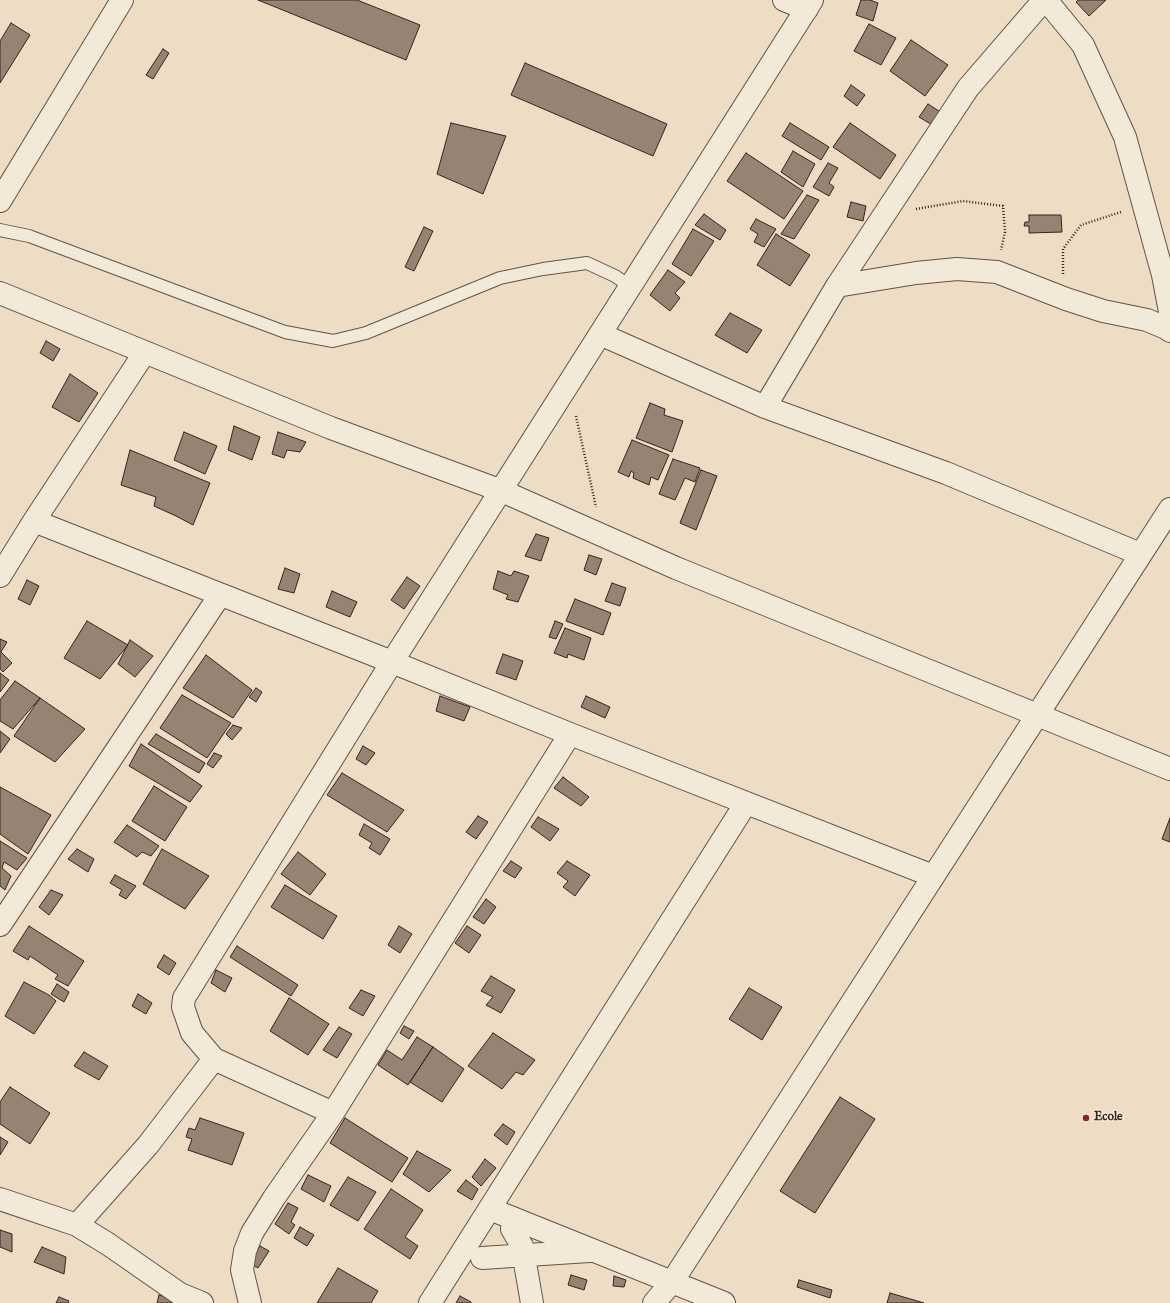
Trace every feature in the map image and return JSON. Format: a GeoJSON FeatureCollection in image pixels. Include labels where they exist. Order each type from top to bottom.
{"type":"FeatureCollection","features":[{"type":"Feature","properties":{"kind":"street"},"geometry":{"type":"LineString","coordinates":[[0,201],[122,0]]}},
{"type":"Feature","properties":{"kind":"street"},"geometry":{"type":"LineString","coordinates":[[332,1113],[214,1059],[192,1033],[183,1007],[184,998],[392,662],[810,5],[784,0]]}},
{"type":"Feature","properties":{"kind":"street"},"geometry":{"type":"LineString","coordinates":[[765,407],[837,286],[968,88],[1045,0],[1083,45],[1125,137],[1163,275],[1170,312]]}},
{"type":"Feature","properties":{"kind":"street"},"geometry":{"type":"LineString","coordinates":[[837,286],[916,273],[957,269],[997,272],[1066,299],[1103,311],[1147,320],[1170,331]]}},
{"type":"Feature","properties":{"kind":"street"},"geometry":{"type":"LineString","coordinates":[[0,293],[331,428],[502,491],[676,568],[1170,769]]}},
{"type":"Feature","properties":{"kind":"street"},"geometry":{"type":"LineString","coordinates":[[600,334],[765,407],[946,473],[1140,554]]}},
{"type":"Feature","properties":{"kind":"street"},"geometry":{"type":"LineString","coordinates":[[0,576],[34,521],[145,352]]}},
{"type":"Feature","properties":{"kind":"street"},"geometry":{"type":"LineString","coordinates":[[654,1303],[672,1282],[1170,509]]}},
{"type":"Feature","properties":{"kind":"street"},"geometry":{"type":"LineString","coordinates":[[34,521],[570,734],[933,876]]}},
{"type":"Feature","properties":{"kind":"street"},"geometry":{"type":"LineString","coordinates":[[0,925],[220,595]]}},
{"type":"Feature","properties":{"kind":"street"},"geometry":{"type":"LineString","coordinates":[[250,1303],[242,1270],[245,1251],[252,1234],[274,1198],[332,1113],[570,734]]}},
{"type":"Feature","properties":{"kind":"street"},"geometry":{"type":"LineString","coordinates":[[430,1303],[746,803]]}},
{"type":"Feature","properties":{"kind":"street"},"geometry":{"type":"LineString","coordinates":[[77,1225],[148,1145],[214,1059]]}},
{"type":"Feature","properties":{"kind":"street"},"geometry":{"type":"LineString","coordinates":[[0,1199],[77,1225],[108,1244],[180,1294],[202,1303]]}},
{"type":"Feature","properties":{"kind":"street"},"geometry":{"type":"LineString","coordinates":[[490,1209],[724,1303]]}},
{"type":"Feature","properties":{"kind":"street"},"geometry":{"type":"LineString","coordinates":[[513,1218],[512,1229],[522,1246],[532,1303]]}},
{"type":"Feature","properties":{"kind":"street"},"geometry":{"type":"LineString","coordinates":[[482,1258],[594,1250]]}},
{"type":"Feature","properties":{"kind":"lane"},"geometry":{"type":"LineString","coordinates":[[0,230],[29,236],[285,332],[334,341],[366,333],[500,278],[542,269],[587,263],[615,276],[631,287]]}},
{"type":"Feature","properties":{"kind":"path"},"geometry":{"type":"LineString","coordinates":[[884,214],[963,201],[1003,206],[1005,232],[997,272]]}},
{"type":"Feature","properties":{"kind":"path"},"geometry":{"type":"LineString","coordinates":[[1066,299],[1063,273],[1063,249],[1081,225],[1114,214],[1145,207]]}},
{"type":"Feature","properties":{"kind":"path"},"geometry":{"type":"LineString","coordinates":[[569,384],[602,535]]}},
{"type":"Feature","properties":{"kind":"building"},"geometry":{"type":"Polygon","coordinates":[[[258,0],[357,0],[420,25],[406,60],[258,0]]]}},
{"type":"Feature","properties":{"kind":"building"},"geometry":{"type":"Polygon","coordinates":[[[861,0],[870,0],[878,3],[873,21],[856,15],[861,0]]]}},
{"type":"Feature","properties":{"kind":"building"},"geometry":{"type":"Polygon","coordinates":[[[1078,0],[1106,0],[1089,16],[1076,2],[1078,0]]]}},
{"type":"Feature","properties":{"kind":"building"},"geometry":{"type":"Polygon","coordinates":[[[11,23],[30,35],[0,83],[0,41],[11,23]]]}},
{"type":"Feature","properties":{"kind":"building"},"geometry":{"type":"Polygon","coordinates":[[[869,24],[896,38],[881,65],[854,51],[869,24]]]}},
{"type":"Feature","properties":{"kind":"building"},"geometry":{"type":"Polygon","coordinates":[[[911,40],[948,65],[925,96],[890,71],[911,40]]]}},
{"type":"Feature","properties":{"kind":"building"},"geometry":{"type":"Polygon","coordinates":[[[163,49],[169,53],[153,79],[146,75],[163,49]]]}},
{"type":"Feature","properties":{"kind":"building"},"geometry":{"type":"Polygon","coordinates":[[[525,63],[667,124],[653,156],[511,95],[525,63]]]}},
{"type":"Feature","properties":{"kind":"building"},"geometry":{"type":"Polygon","coordinates":[[[851,85],[865,95],[857,106],[844,96],[851,85]]]}},
{"type":"Feature","properties":{"kind":"building"},"geometry":{"type":"Polygon","coordinates":[[[928,104],[942,113],[934,126],[919,117],[928,104]]]}},
{"type":"Feature","properties":{"kind":"building"},"geometry":{"type":"Polygon","coordinates":[[[451,123],[506,136],[483,194],[437,174],[451,123]]]}},
{"type":"Feature","properties":{"kind":"building"},"geometry":{"type":"Polygon","coordinates":[[[790,123],[829,147],[821,160],[782,136],[790,123]]]}},
{"type":"Feature","properties":{"kind":"building"},"geometry":{"type":"Polygon","coordinates":[[[850,123],[896,155],[880,179],[833,147],[850,123]]]}},
{"type":"Feature","properties":{"kind":"building"},"geometry":{"type":"Polygon","coordinates":[[[793,151],[815,164],[803,187],[781,172],[793,151]]]}},
{"type":"Feature","properties":{"kind":"building"},"geometry":{"type":"Polygon","coordinates":[[[746,153],[803,191],[784,219],[727,181],[746,153]]]}},
{"type":"Feature","properties":{"kind":"building"},"geometry":{"type":"Polygon","coordinates":[[[828,163],[838,168],[829,183],[834,187],[829,196],[813,187],[828,163]]]}},
{"type":"Feature","properties":{"kind":"building"},"geometry":{"type":"Polygon","coordinates":[[[807,195],[819,200],[794,239],[781,234],[807,195]]]}},
{"type":"Feature","properties":{"kind":"building"},"geometry":{"type":"Polygon","coordinates":[[[851,202],[866,206],[863,221],[847,217],[851,202]]]}},
{"type":"Feature","properties":{"kind":"building"},"geometry":{"type":"Polygon","coordinates":[[[704,214],[726,230],[720,240],[695,225],[704,214]]]}},
{"type":"Feature","properties":{"kind":"building"},"geometry":{"type":"Polygon","coordinates":[[[1029,215],[1061,215],[1062,232],[1029,233],[1029,226],[1024,226],[1025,222],[1029,222],[1029,215]]]}},
{"type":"Feature","properties":{"kind":"building"},"geometry":{"type":"Polygon","coordinates":[[[756,219],[776,229],[764,247],[754,242],[758,234],[750,229],[756,219]]]}},
{"type":"Feature","properties":{"kind":"building"},"geometry":{"type":"Polygon","coordinates":[[[424,227],[433,231],[414,271],[405,267],[424,227]]]}},
{"type":"Feature","properties":{"kind":"building"},"geometry":{"type":"Polygon","coordinates":[[[693,229],[714,241],[691,276],[672,264],[693,229]]]}},
{"type":"Feature","properties":{"kind":"building"},"geometry":{"type":"Polygon","coordinates":[[[776,234],[810,255],[790,286],[757,265],[776,234]]]}},
{"type":"Feature","properties":{"kind":"building"},"geometry":{"type":"Polygon","coordinates":[[[668,270],[685,282],[675,293],[680,298],[670,311],[650,295],[668,270]]]}},
{"type":"Feature","properties":{"kind":"building"},"geometry":{"type":"Polygon","coordinates":[[[730,313],[762,330],[747,353],[715,335],[730,313]]]}},
{"type":"Feature","properties":{"kind":"building"},"geometry":{"type":"Polygon","coordinates":[[[46,341],[60,349],[53,361],[40,353],[46,341]]]}},
{"type":"Feature","properties":{"kind":"building"},"geometry":{"type":"Polygon","coordinates":[[[70,374],[98,393],[79,422],[52,407],[70,374]]]}},
{"type":"Feature","properties":{"kind":"building"},"geometry":{"type":"Polygon","coordinates":[[[650,403],[665,409],[664,415],[683,421],[672,452],[636,438],[650,403]]]}},
{"type":"Feature","properties":{"kind":"building"},"geometry":{"type":"Polygon","coordinates":[[[234,426],[260,437],[252,460],[228,450],[234,426]]]}},
{"type":"Feature","properties":{"kind":"building"},"geometry":{"type":"Polygon","coordinates":[[[184,432],[217,446],[205,474],[174,460],[184,432]]]}},
{"type":"Feature","properties":{"kind":"building"},"geometry":{"type":"Polygon","coordinates":[[[278,432],[306,442],[300,452],[287,450],[284,458],[272,454],[278,432]]]}},
{"type":"Feature","properties":{"kind":"building"},"geometry":{"type":"Polygon","coordinates":[[[632,440],[669,455],[658,480],[651,477],[649,485],[633,478],[634,473],[631,471],[629,477],[618,472],[632,440]]]}},
{"type":"Feature","properties":{"kind":"building"},"geometry":{"type":"Polygon","coordinates":[[[130,450],[210,483],[193,525],[154,506],[156,497],[121,485],[130,450]]]}},
{"type":"Feature","properties":{"kind":"building"},"geometry":{"type":"Polygon","coordinates":[[[673,459],[700,468],[695,482],[685,478],[675,500],[659,494],[673,459]]]}},
{"type":"Feature","properties":{"kind":"building"},"geometry":{"type":"Polygon","coordinates":[[[701,470],[717,476],[696,530],[680,523],[701,470]]]}},
{"type":"Feature","properties":{"kind":"building"},"geometry":{"type":"Polygon","coordinates":[[[536,534],[549,538],[541,561],[525,556],[536,534]]]}},
{"type":"Feature","properties":{"kind":"building"},"geometry":{"type":"Polygon","coordinates":[[[589,555],[602,559],[596,575],[584,570],[589,555]]]}},
{"type":"Feature","properties":{"kind":"building"},"geometry":{"type":"Polygon","coordinates":[[[285,568],[300,574],[294,593],[278,589],[285,568]]]}},
{"type":"Feature","properties":{"kind":"building"},"geometry":{"type":"Polygon","coordinates":[[[498,571],[511,576],[514,571],[529,576],[518,602],[506,599],[508,595],[493,589],[498,571]]]}},
{"type":"Feature","properties":{"kind":"building"},"geometry":{"type":"Polygon","coordinates":[[[407,577],[420,586],[404,609],[391,600],[407,577]]]}},
{"type":"Feature","properties":{"kind":"building"},"geometry":{"type":"Polygon","coordinates":[[[27,580],[39,586],[30,605],[18,599],[27,580]]]}},
{"type":"Feature","properties":{"kind":"building"},"geometry":{"type":"Polygon","coordinates":[[[612,583],[626,588],[620,606],[605,601],[612,583]]]}},
{"type":"Feature","properties":{"kind":"building"},"geometry":{"type":"Polygon","coordinates":[[[332,591],[357,602],[350,617],[326,607],[332,591]]]}},
{"type":"Feature","properties":{"kind":"building"},"geometry":{"type":"Polygon","coordinates":[[[575,599],[611,613],[603,635],[566,621],[575,599]]]}},
{"type":"Feature","properties":{"kind":"building"},"geometry":{"type":"Polygon","coordinates":[[[87,621],[128,645],[100,679],[64,658],[87,621]]]}},
{"type":"Feature","properties":{"kind":"building"},"geometry":{"type":"Polygon","coordinates":[[[555,621],[563,624],[556,639],[549,637],[555,621]]]}},
{"type":"Feature","properties":{"kind":"building"},"geometry":{"type":"Polygon","coordinates":[[[565,628],[591,638],[584,660],[568,654],[567,658],[554,653],[565,628]]]}},
{"type":"Feature","properties":{"kind":"building"},"geometry":{"type":"Polygon","coordinates":[[[0,639],[7,642],[1,652],[12,663],[3,672],[0,669],[0,639]]]}},
{"type":"Feature","properties":{"kind":"building"},"geometry":{"type":"Polygon","coordinates":[[[130,640],[153,656],[135,677],[118,664],[130,640]]]}},
{"type":"Feature","properties":{"kind":"building"},"geometry":{"type":"Polygon","coordinates":[[[503,654],[523,661],[516,680],[496,673],[503,654]]]}},
{"type":"Feature","properties":{"kind":"building"},"geometry":{"type":"Polygon","coordinates":[[[206,655],[252,690],[233,718],[183,688],[206,655]]]}},
{"type":"Feature","properties":{"kind":"building"},"geometry":{"type":"Polygon","coordinates":[[[0,673],[9,680],[0,692],[0,673]]]}},
{"type":"Feature","properties":{"kind":"building"},"geometry":{"type":"Polygon","coordinates":[[[15,681],[40,698],[13,729],[0,721],[0,700],[15,681]]]}},
{"type":"Feature","properties":{"kind":"building"},"geometry":{"type":"Polygon","coordinates":[[[256,688],[262,692],[256,702],[249,697],[256,688]]]}},
{"type":"Feature","properties":{"kind":"building"},"geometry":{"type":"Polygon","coordinates":[[[182,695],[231,723],[207,758],[160,728],[182,695]]]}},
{"type":"Feature","properties":{"kind":"building"},"geometry":{"type":"Polygon","coordinates":[[[440,696],[470,707],[464,721],[436,711],[440,696]]]}},
{"type":"Feature","properties":{"kind":"building"},"geometry":{"type":"Polygon","coordinates":[[[586,696],[610,707],[605,718],[581,707],[586,696]]]}},
{"type":"Feature","properties":{"kind":"building"},"geometry":{"type":"Polygon","coordinates":[[[40,698],[85,729],[55,762],[14,736],[40,698]]]}},
{"type":"Feature","properties":{"kind":"building"},"geometry":{"type":"Polygon","coordinates":[[[233,725],[242,728],[232,740],[226,734],[233,725]]]}},
{"type":"Feature","properties":{"kind":"building"},"geometry":{"type":"Polygon","coordinates":[[[0,731],[10,739],[0,753],[0,731]]]}},
{"type":"Feature","properties":{"kind":"building"},"geometry":{"type":"Polygon","coordinates":[[[156,734],[205,763],[199,773],[148,744],[156,734]]]}},
{"type":"Feature","properties":{"kind":"building"},"geometry":{"type":"Polygon","coordinates":[[[141,744],[202,786],[190,802],[129,766],[141,744]]]}},
{"type":"Feature","properties":{"kind":"building"},"geometry":{"type":"Polygon","coordinates":[[[363,746],[375,753],[366,765],[356,759],[363,746]]]}},
{"type":"Feature","properties":{"kind":"building"},"geometry":{"type":"Polygon","coordinates":[[[214,753],[222,756],[213,768],[207,764],[214,753]]]}},
{"type":"Feature","properties":{"kind":"building"},"geometry":{"type":"Polygon","coordinates":[[[342,773],[404,810],[387,832],[327,795],[342,773]]]}},
{"type":"Feature","properties":{"kind":"building"},"geometry":{"type":"Polygon","coordinates":[[[563,777],[589,797],[581,806],[554,788],[563,777]]]}},
{"type":"Feature","properties":{"kind":"building"},"geometry":{"type":"Polygon","coordinates":[[[154,786],[187,807],[165,841],[132,821],[154,786]]]}},
{"type":"Feature","properties":{"kind":"building"},"geometry":{"type":"Polygon","coordinates":[[[0,787],[51,815],[28,854],[0,834],[0,787]]]}},
{"type":"Feature","properties":{"kind":"building"},"geometry":{"type":"Polygon","coordinates":[[[478,816],[488,822],[476,839],[466,832],[478,816]]]}},
{"type":"Feature","properties":{"kind":"building"},"geometry":{"type":"Polygon","coordinates":[[[538,817],[559,829],[550,841],[531,827],[538,817]]]}},
{"type":"Feature","properties":{"kind":"building"},"geometry":{"type":"Polygon","coordinates":[[[1170,818],[1170,842],[1162,839],[1170,818]]]}},
{"type":"Feature","properties":{"kind":"building"},"geometry":{"type":"Polygon","coordinates":[[[364,824],[390,839],[380,855],[369,848],[372,843],[359,835],[364,824]]]}},
{"type":"Feature","properties":{"kind":"building"},"geometry":{"type":"Polygon","coordinates":[[[127,825],[159,846],[151,856],[142,852],[137,857],[114,842],[127,825]]]}},
{"type":"Feature","properties":{"kind":"building"},"geometry":{"type":"Polygon","coordinates":[[[0,841],[27,858],[17,870],[4,862],[2,868],[11,876],[5,890],[0,886],[0,841]]]}},
{"type":"Feature","properties":{"kind":"building"},"geometry":{"type":"Polygon","coordinates":[[[77,849],[94,859],[88,872],[68,859],[77,849]]]}},
{"type":"Feature","properties":{"kind":"building"},"geometry":{"type":"Polygon","coordinates":[[[162,849],[209,876],[185,909],[143,884],[162,849]]]}},
{"type":"Feature","properties":{"kind":"building"},"geometry":{"type":"Polygon","coordinates":[[[298,852],[326,874],[310,895],[281,874],[298,852]]]}},
{"type":"Feature","properties":{"kind":"building"},"geometry":{"type":"Polygon","coordinates":[[[511,861],[522,868],[515,878],[503,871],[511,861]]]}},
{"type":"Feature","properties":{"kind":"building"},"geometry":{"type":"Polygon","coordinates":[[[567,861],[590,875],[575,896],[563,887],[568,881],[557,873],[567,861]]]}},
{"type":"Feature","properties":{"kind":"building"},"geometry":{"type":"Polygon","coordinates":[[[115,875],[136,886],[126,899],[119,895],[122,890],[110,883],[115,875]]]}},
{"type":"Feature","properties":{"kind":"building"},"geometry":{"type":"Polygon","coordinates":[[[285,885],[337,916],[323,939],[271,907],[285,885]]]}},
{"type":"Feature","properties":{"kind":"building"},"geometry":{"type":"Polygon","coordinates":[[[51,890],[63,895],[49,915],[39,907],[51,890]]]}},
{"type":"Feature","properties":{"kind":"building"},"geometry":{"type":"Polygon","coordinates":[[[486,899],[496,907],[484,924],[473,917],[486,899]]]}},
{"type":"Feature","properties":{"kind":"building"},"geometry":{"type":"Polygon","coordinates":[[[29,926],[84,961],[68,986],[55,979],[58,975],[30,956],[28,960],[13,951],[29,926]]]}},
{"type":"Feature","properties":{"kind":"building"},"geometry":{"type":"Polygon","coordinates":[[[399,926],[412,934],[400,953],[388,945],[399,926]]]}},
{"type":"Feature","properties":{"kind":"building"},"geometry":{"type":"Polygon","coordinates":[[[467,926],[481,935],[469,953],[455,943],[467,926]]]}},
{"type":"Feature","properties":{"kind":"building"},"geometry":{"type":"Polygon","coordinates":[[[237,946],[298,985],[291,996],[230,957],[237,946]]]}},
{"type":"Feature","properties":{"kind":"building"},"geometry":{"type":"Polygon","coordinates":[[[164,955],[176,963],[169,975],[157,967],[164,955]]]}},
{"type":"Feature","properties":{"kind":"building"},"geometry":{"type":"Polygon","coordinates":[[[216,970],[232,978],[225,992],[211,983],[216,970]]]}},
{"type":"Feature","properties":{"kind":"building"},"geometry":{"type":"Polygon","coordinates":[[[491,976],[515,990],[501,1013],[486,1005],[493,997],[481,991],[491,976]]]}},
{"type":"Feature","properties":{"kind":"building"},"geometry":{"type":"Polygon","coordinates":[[[24,982],[49,995],[56,1001],[34,1034],[5,1016],[24,982]]]}},
{"type":"Feature","properties":{"kind":"building"},"geometry":{"type":"Polygon","coordinates":[[[57,984],[69,992],[64,1002],[51,994],[57,984]]]}},
{"type":"Feature","properties":{"kind":"building"},"geometry":{"type":"Polygon","coordinates":[[[749,988],[782,1007],[762,1040],[729,1019],[749,988]]]}},
{"type":"Feature","properties":{"kind":"building"},"geometry":{"type":"Polygon","coordinates":[[[361,990],[375,996],[363,1016],[349,1008],[361,990]]]}},
{"type":"Feature","properties":{"kind":"building"},"geometry":{"type":"Polygon","coordinates":[[[138,994],[152,1003],[146,1014],[132,1006],[138,994]]]}},
{"type":"Feature","properties":{"kind":"building"},"geometry":{"type":"Polygon","coordinates":[[[289,998],[329,1024],[308,1055],[270,1031],[289,998]]]}},
{"type":"Feature","properties":{"kind":"building"},"geometry":{"type":"Polygon","coordinates":[[[404,1026],[414,1031],[409,1039],[400,1033],[404,1026]]]}},
{"type":"Feature","properties":{"kind":"building"},"geometry":{"type":"Polygon","coordinates":[[[339,1027],[352,1034],[337,1058],[323,1050],[339,1027]]]}},
{"type":"Feature","properties":{"kind":"building"},"geometry":{"type":"Polygon","coordinates":[[[493,1033],[535,1060],[523,1075],[516,1072],[502,1089],[468,1066],[493,1033]]]}},
{"type":"Feature","properties":{"kind":"building"},"geometry":{"type":"Polygon","coordinates":[[[417,1037],[433,1047],[408,1085],[378,1065],[387,1050],[402,1060],[417,1037]]]}},
{"type":"Feature","properties":{"kind":"building"},"geometry":{"type":"Polygon","coordinates":[[[433,1047],[464,1069],[442,1102],[410,1082],[433,1047]]]}},
{"type":"Feature","properties":{"kind":"building"},"geometry":{"type":"Polygon","coordinates":[[[84,1052],[108,1066],[99,1080],[74,1066],[84,1052]]]}},
{"type":"Feature","properties":{"kind":"building"},"geometry":{"type":"Polygon","coordinates":[[[10,1087],[50,1113],[30,1144],[0,1124],[0,1102],[10,1087]]]}},
{"type":"Feature","properties":{"kind":"building"},"geometry":{"type":"Polygon","coordinates":[[[840,1097],[875,1119],[815,1213],[780,1191],[840,1097]]]}},
{"type":"Feature","properties":{"kind":"building"},"geometry":{"type":"Polygon","coordinates":[[[200,1118],[244,1133],[232,1165],[188,1150],[192,1139],[186,1137],[189,1128],[195,1130],[200,1118]]]}},
{"type":"Feature","properties":{"kind":"building"},"geometry":{"type":"Polygon","coordinates":[[[345,1118],[408,1158],[392,1182],[330,1143],[345,1118]]]}},
{"type":"Feature","properties":{"kind":"building"},"geometry":{"type":"Polygon","coordinates":[[[503,1124],[515,1132],[507,1145],[494,1135],[503,1124]]]}},
{"type":"Feature","properties":{"kind":"building"},"geometry":{"type":"Polygon","coordinates":[[[0,1137],[8,1142],[0,1155],[0,1137]]]}},
{"type":"Feature","properties":{"kind":"building"},"geometry":{"type":"Polygon","coordinates":[[[417,1151],[451,1170],[429,1192],[403,1174],[417,1151]]]}},
{"type":"Feature","properties":{"kind":"building"},"geometry":{"type":"Polygon","coordinates":[[[485,1159],[496,1168],[481,1186],[472,1177],[485,1159]]]}},
{"type":"Feature","properties":{"kind":"building"},"geometry":{"type":"Polygon","coordinates":[[[308,1175],[331,1186],[324,1202],[301,1189],[308,1175]]]}},
{"type":"Feature","properties":{"kind":"building"},"geometry":{"type":"Polygon","coordinates":[[[348,1177],[376,1192],[358,1221],[330,1205],[348,1177]]]}},
{"type":"Feature","properties":{"kind":"building"},"geometry":{"type":"Polygon","coordinates":[[[466,1180],[478,1189],[472,1200],[457,1191],[466,1180]]]}},
{"type":"Feature","properties":{"kind":"building"},"geometry":{"type":"Polygon","coordinates":[[[391,1189],[423,1210],[405,1237],[418,1246],[410,1259],[364,1229],[391,1189]]]}},
{"type":"Feature","properties":{"kind":"building"},"geometry":{"type":"Polygon","coordinates":[[[288,1203],[298,1208],[291,1222],[295,1225],[289,1234],[275,1224],[288,1203]]]}},
{"type":"Feature","properties":{"kind":"building"},"geometry":{"type":"Polygon","coordinates":[[[300,1227],[314,1235],[307,1246],[294,1238],[300,1227]]]}},
{"type":"Feature","properties":{"kind":"building"},"geometry":{"type":"Polygon","coordinates":[[[0,1230],[12,1234],[12,1252],[0,1247],[0,1230]]]}},
{"type":"Feature","properties":{"kind":"building"},"geometry":{"type":"Polygon","coordinates":[[[260,1246],[269,1251],[258,1268],[249,1263],[260,1246]]]}},
{"type":"Feature","properties":{"kind":"building"},"geometry":{"type":"Polygon","coordinates":[[[42,1247],[66,1257],[64,1274],[34,1262],[42,1247]]]}},
{"type":"Feature","properties":{"kind":"building"},"geometry":{"type":"Polygon","coordinates":[[[338,1268],[378,1291],[371,1303],[317,1303],[338,1268]]]}},
{"type":"Feature","properties":{"kind":"building"},"geometry":{"type":"Polygon","coordinates":[[[571,1275],[587,1280],[584,1290],[568,1285],[571,1275]]]}},
{"type":"Feature","properties":{"kind":"building"},"geometry":{"type":"Polygon","coordinates":[[[614,1276],[626,1280],[624,1287],[613,1286],[614,1276]]]}},
{"type":"Feature","properties":{"kind":"building"},"geometry":{"type":"Polygon","coordinates":[[[799,1280],[832,1290],[830,1298],[797,1287],[799,1280]]]}},
{"type":"Feature","properties":{"kind":"building"},"geometry":{"type":"Polygon","coordinates":[[[890,1293],[924,1303],[887,1303],[890,1293]]]}},
{"type":"Feature","properties":{"kind":"building"},"geometry":{"type":"Polygon","coordinates":[[[159,1295],[183,1302],[183,1303],[157,1303],[159,1295]]]}},
{"type":"Feature","properties":{"kind":"building"},"geometry":{"type":"Polygon","coordinates":[[[460,1296],[471,1302],[471,1303],[456,1303],[460,1296]]]}},
{"type":"Feature","properties":{"kind":"building"},"geometry":{"type":"Polygon","coordinates":[[[59,1297],[69,1301],[68,1303],[56,1303],[59,1297]]]}},
{"type":"Feature","properties":{"kind":"place","name":"Ecole"},"geometry":{"type":"Point","coordinates":[1086,1118]}}]}
